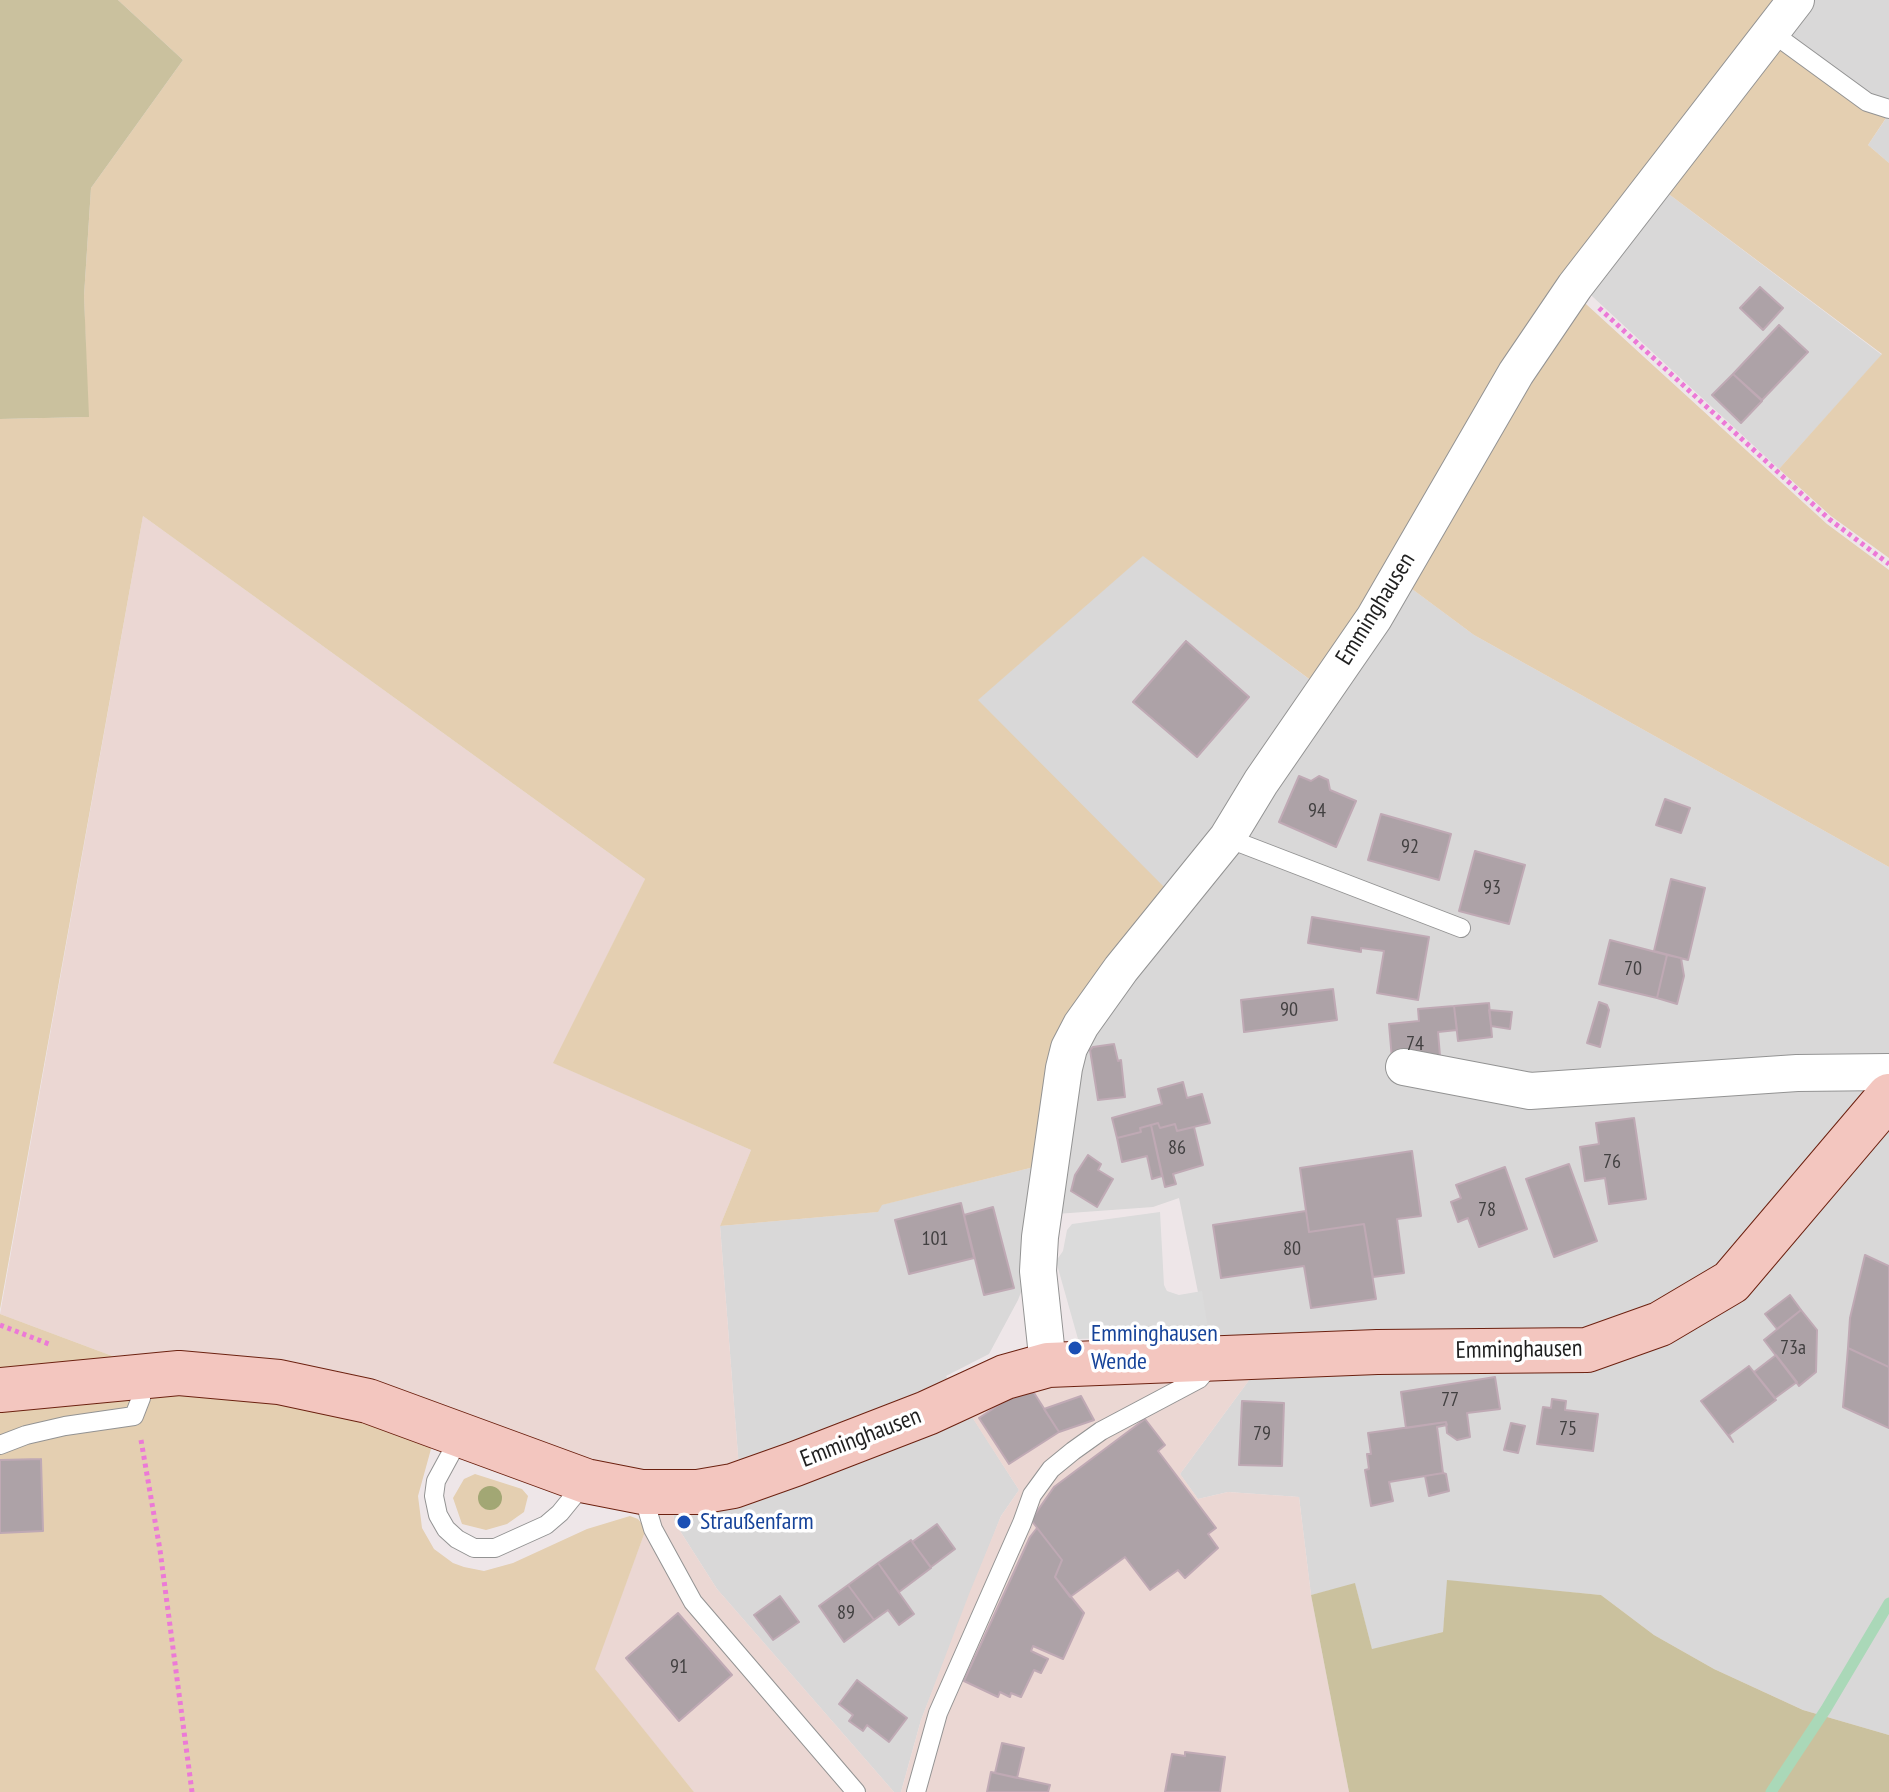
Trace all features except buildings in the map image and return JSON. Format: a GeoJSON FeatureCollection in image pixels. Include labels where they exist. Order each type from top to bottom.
{"type":"FeatureCollection","features":[{"type":"Feature","properties":{"kind":"street","name":"Emminghausen"},"geometry":{"type":"LineString","coordinates":[[1048,1365],[1039,1286],[1040,1237],[1058,1102],[1069,1048],[1081,1025],[1121,969],[1227,838],[1261,782],[1374,618],[1516,373],[1575,286],[1796,0]]}},
{"type":"Feature","properties":{"kind":"street"},"geometry":{"type":"LineString","coordinates":[[1404,1067],[1530,1091],[1797,1073],[1889,1072]]}},
{"type":"Feature","properties":{"kind":"street","name":"Emminghausen"},"geometry":{"type":"LineString","coordinates":[[0,1390],[139,1396],[218,1375],[279,1382],[368,1401],[586,1481],[655,1492],[733,1486],[927,1413],[1005,1377],[1048,1365],[1377,1352],[1587,1350],[1660,1324],[1731,1282],[1889,1096]]}},
{"type":"Feature","properties":{"kind":"lane"},"geometry":{"type":"LineString","coordinates":[[1771,32],[1867,102],[1889,109]]}},
{"type":"Feature","properties":{"kind":"lane"},"geometry":{"type":"LineString","coordinates":[[1227,838],[1461,928]]}},
{"type":"Feature","properties":{"kind":"lane"},"geometry":{"type":"LineString","coordinates":[[916,1792],[938,1713],[1032,1495],[1051,1469],[1073,1451],[1101,1431],[1199,1379],[1215,1360]]}},
{"type":"Feature","properties":{"kind":"lane"},"geometry":{"type":"LineString","coordinates":[[0,1445],[65,1426],[139,1396]]}},
{"type":"Feature","properties":{"kind":"lane"},"geometry":{"type":"LineString","coordinates":[[461,1434],[436,1481],[434,1496],[438,1515],[446,1529],[474,1548],[495,1548],[546,1525],[586,1481]]}},
{"type":"Feature","properties":{"kind":"lane"},"geometry":{"type":"LineString","coordinates":[[655,1492],[653,1529],[693,1602],[856,1792]]}},
{"type":"Feature","properties":{"kind":"path"},"geometry":{"type":"LineString","coordinates":[[1575,286],[1829,519],[1889,564]]}},
{"type":"Feature","properties":{"kind":"path"},"geometry":{"type":"LineString","coordinates":[[139,1396],[192,1792]]}},
{"type":"Feature","properties":{"kind":"shaded area"},"geometry":{"type":"Polygon","coordinates":[[[0,0],[118,0],[183,60],[91,188],[84,296],[89,417],[0,419],[0,0]]]}},
{"type":"Feature","properties":{"kind":"shaded area"},"geometry":{"type":"Polygon","coordinates":[[[118,0],[1789,0],[1320,687],[1143,556],[978,700],[1170,893],[1128,939],[1038,1166],[882,1205],[878,1212],[720,1226],[751,1150],[553,1063],[645,879],[143,516],[0,1309],[0,419],[88,417],[84,296],[91,188],[183,60],[118,0]]]}},
{"type":"Feature","properties":{"kind":"shaded area"},"geometry":{"type":"Polygon","coordinates":[[[1802,0],[1889,0],[1889,107],[1778,33],[1802,0]]]}},
{"type":"Feature","properties":{"kind":"shaded area"},"geometry":{"type":"Polygon","coordinates":[[[1773,42],[1866,111],[1886,118],[1868,145],[1889,163],[1889,558],[1831,516],[1779,469],[1882,354],[1658,186],[1773,42]]]}},
{"type":"Feature","properties":{"kind":"shaded area"},"geometry":{"type":"Polygon","coordinates":[[[1889,114],[1889,163],[1868,145],[1889,114]]]}},
{"type":"Feature","properties":{"kind":"shaded area"},"geometry":{"type":"Polygon","coordinates":[[[1658,186],[1882,355],[1779,469],[1580,285],[1658,186]]]}},
{"type":"Feature","properties":{"kind":"shaded area"},"geometry":{"type":"Polygon","coordinates":[[[1575,294],[1827,524],[1889,570],[1889,867],[1474,635],[1404,583],[1575,294]]]}},
{"type":"Feature","properties":{"kind":"shaded area"},"geometry":{"type":"Polygon","coordinates":[[[143,516],[645,879],[554,1063],[751,1150],[720,1226],[739,1468],[650,1477],[123,1360],[0,1314],[143,516]]]}},
{"type":"Feature","properties":{"kind":"shaded area"},"geometry":{"type":"Polygon","coordinates":[[[1143,555],[1329,694],[1404,583],[1474,635],[1889,867],[1889,1735],[1803,1710],[1714,1669],[1654,1635],[1601,1595],[1448,1581],[1443,1632],[1372,1650],[1355,1584],[1311,1595],[1299,1497],[1228,1492],[1198,1499],[1180,1474],[1255,1372],[1207,1337],[1179,1198],[1153,1207],[1056,1214],[977,700],[1143,555]]]}},
{"type":"Feature","properties":{"kind":"shaded area"},"geometry":{"type":"Polygon","coordinates":[[[1038,1166],[1025,1282],[1018,1300],[989,1354],[946,1376],[1019,1490],[1001,1516],[921,1720],[901,1792],[894,1792],[717,1589],[675,1523],[671,1506],[739,1468],[720,1226],[877,1212],[881,1205],[1038,1166]]]}},
{"type":"Feature","properties":{"kind":"shaded area"},"geometry":{"type":"Polygon","coordinates":[[[1160,1212],[1164,1285],[1167,1291],[1179,1295],[1202,1291],[1209,1335],[1078,1339],[1056,1261],[1063,1251],[1067,1230],[1072,1224],[1160,1212]]]}},
{"type":"Feature","properties":{"kind":"shaded area"},"geometry":{"type":"Polygon","coordinates":[[[0,1314],[123,1360],[0,1370],[0,1314]]]}},
{"type":"Feature","properties":{"kind":"shaded area"},"geometry":{"type":"Polygon","coordinates":[[[1255,1372],[1180,1474],[1198,1499],[1228,1492],[1299,1497],[1311,1595],[1349,1792],[901,1792],[921,1720],[969,1594],[1001,1516],[1019,1490],[966,1408],[1018,1386],[1255,1372]]]}},
{"type":"Feature","properties":{"kind":"shaded area"},"geometry":{"type":"Polygon","coordinates":[[[159,1387],[287,1396],[429,1444],[431,1449],[418,1496],[422,1528],[434,1549],[464,1567],[484,1571],[513,1563],[587,1529],[630,1516],[638,1519],[646,1529],[595,1669],[694,1792],[0,1792],[0,1404],[159,1387]]]}},
{"type":"Feature","properties":{"kind":"shaded area"},"geometry":{"type":"Polygon","coordinates":[[[475,1474],[522,1489],[528,1496],[524,1512],[507,1524],[486,1530],[462,1524],[453,1498],[464,1479],[475,1474]]]}},
{"type":"Feature","properties":{"kind":"shaded area"},"geometry":{"type":"Polygon","coordinates":[[[657,1506],[671,1506],[675,1523],[717,1589],[894,1792],[694,1792],[594,1669],[657,1506]]]}},
{"type":"Feature","properties":{"kind":"shaded area"},"geometry":{"type":"Polygon","coordinates":[[[1447,1580],[1601,1595],[1654,1635],[1714,1669],[1803,1710],[1889,1735],[1889,1792],[1349,1792],[1311,1595],[1355,1583],[1372,1649],[1443,1632],[1447,1580]]]}},
{"type":"Feature","properties":{"kind":"waterway"},"geometry":{"type":"LineString","coordinates":[[1771,1792],[1826,1709],[1889,1603]]}},
{"type":"Feature","properties":{"kind":"place","name":"Emminghausen Wende"},"geometry":{"type":"Point","coordinates":[1075,1348]}},
{"type":"Feature","properties":{"kind":"place","name":"Straußenfarm"},"geometry":{"type":"Point","coordinates":[684,1522]}}]}
